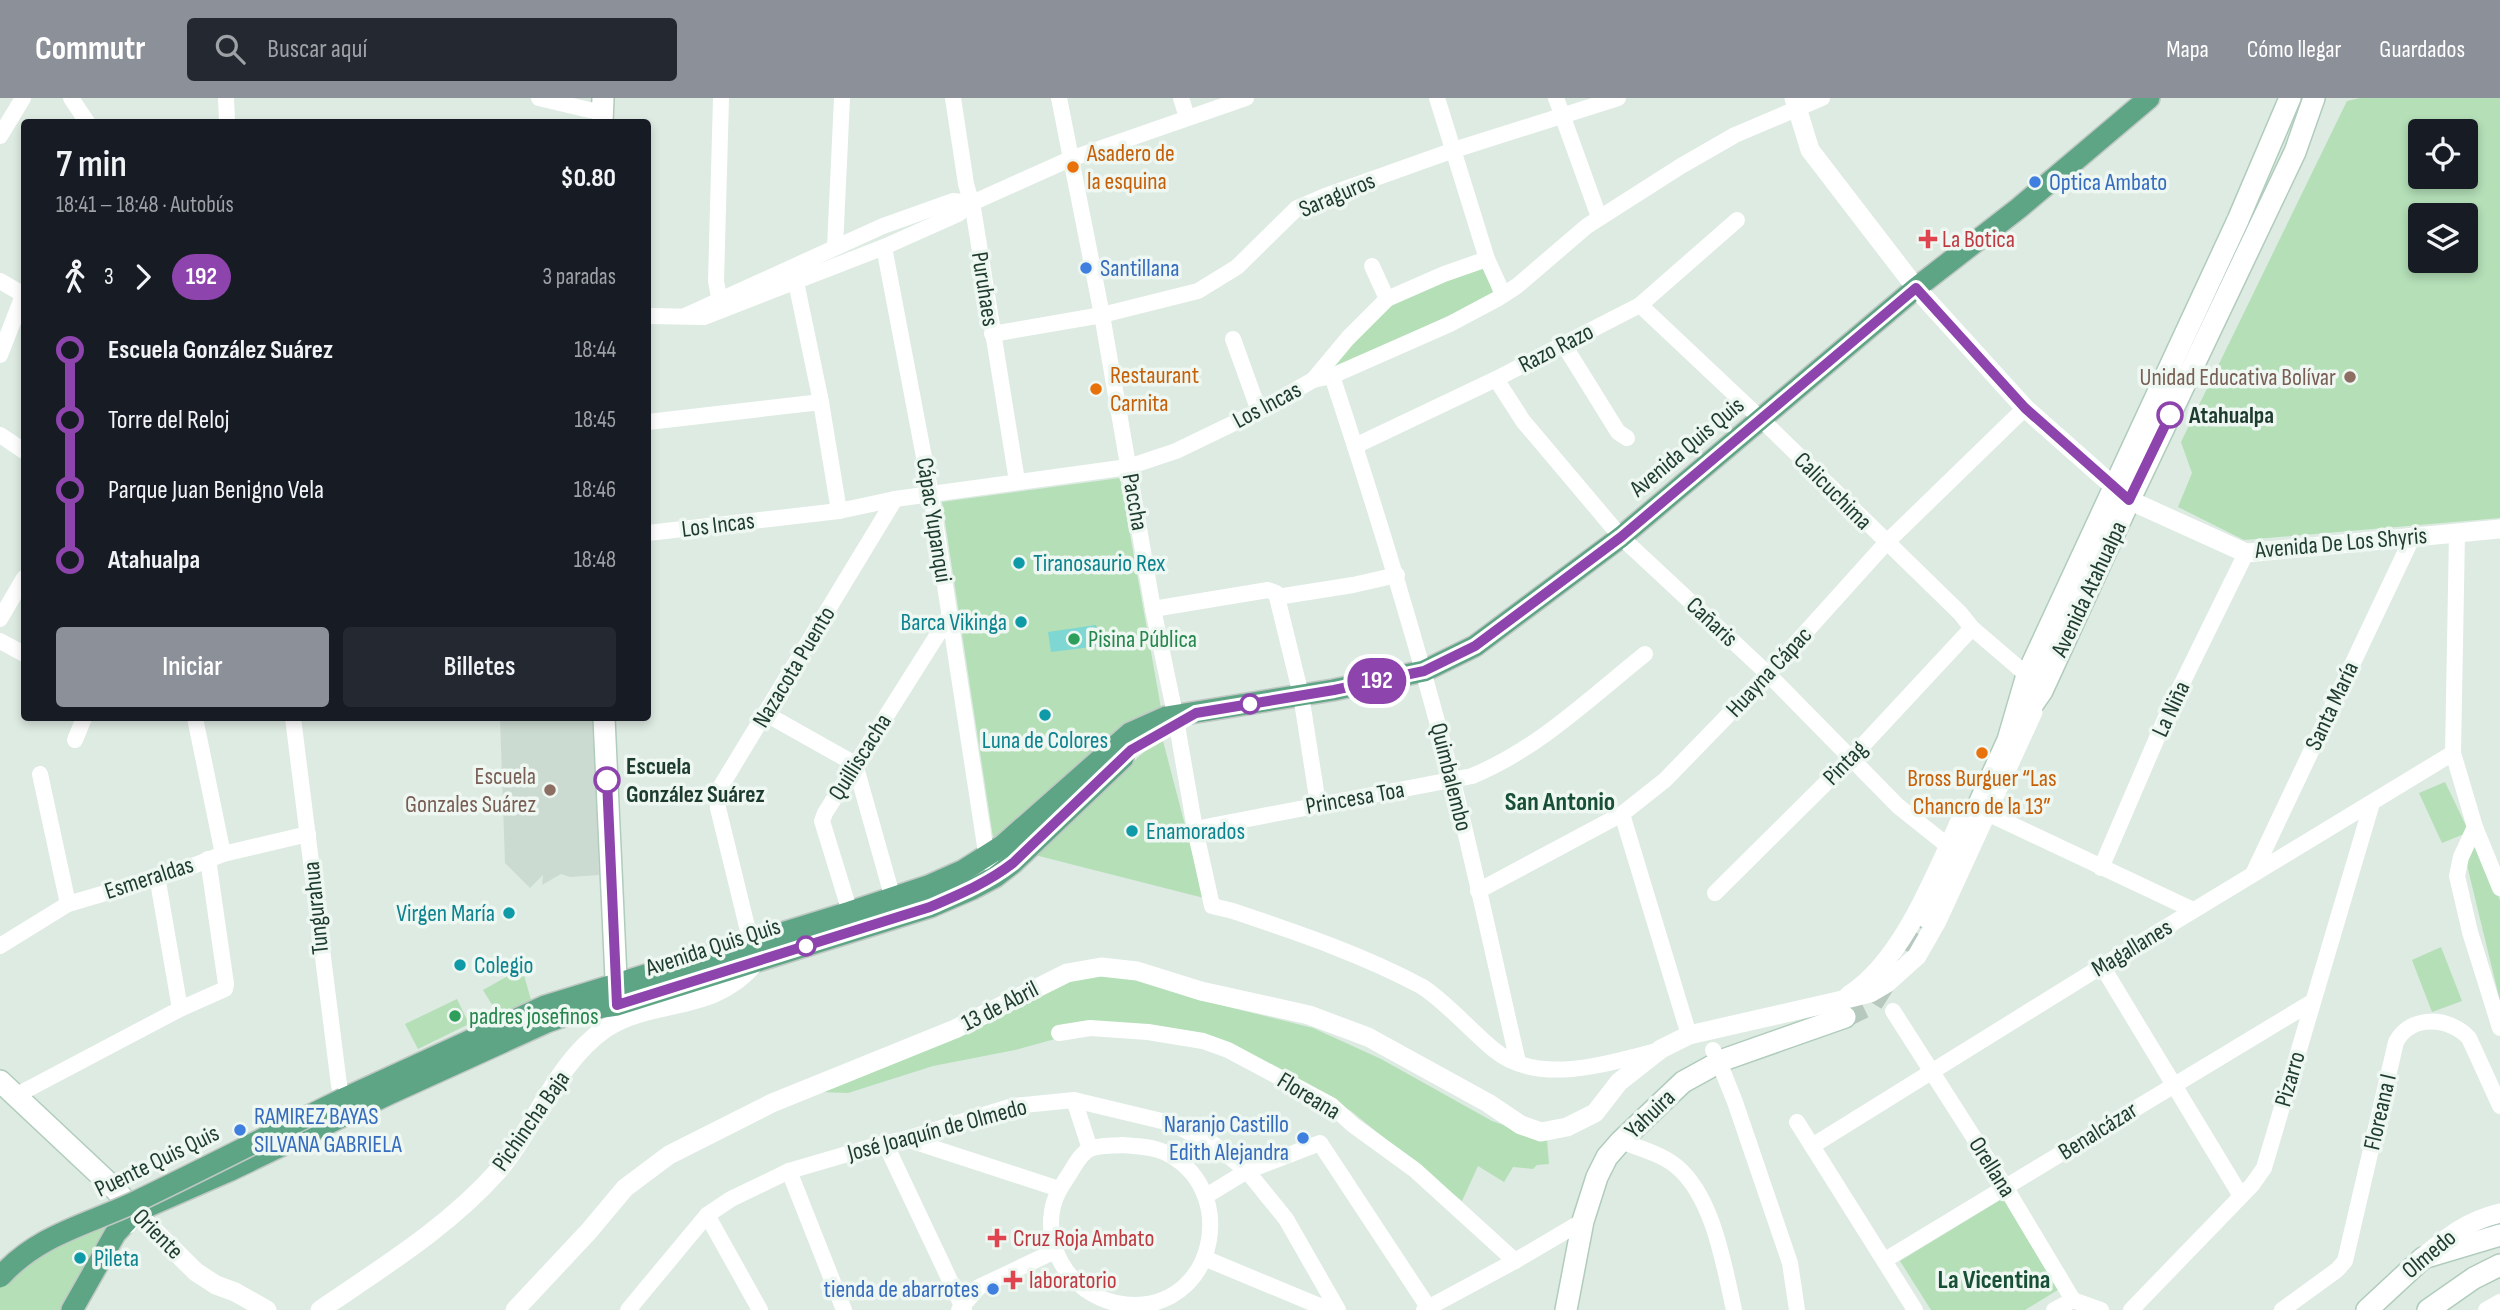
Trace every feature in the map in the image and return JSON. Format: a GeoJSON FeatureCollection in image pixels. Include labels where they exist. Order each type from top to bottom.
{"type":"FeatureCollection","features":[{"type":"Feature","properties":{"kind":"main road","name":"Avenida Quis Quis"},"geometry":{"type":"LineString","coordinates":[[343,1098],[545,1006],[615,983],[854,929],[928,886],[988,856],[1130,733],[1182,717],[1424,671],[1475,646],[1621,537],[1916,288],[2019,208],[2150,98]]}},
{"type":"Feature","properties":{"kind":"main road","name":"Avenida Atahualpa"},"geometry":{"type":"LineString","coordinates":[[2121,494],[2290,98]]}},
{"type":"Feature","properties":{"kind":"main road","name":"Avenida Atahualpa"},"geometry":{"type":"LineString","coordinates":[[2031,684],[2121,494],[2295,152],[2314,98]]}},
{"type":"Feature","properties":{"kind":"main road"},"geometry":{"type":"LineString","coordinates":[[1927,918],[2031,684]]}},
{"type":"Feature","properties":{"kind":"main road","name":"Avenida Quis Quis"},"geometry":{"type":"LineString","coordinates":[[130,1207],[229,1171],[519,1034],[579,1011],[617,1005],[850,912],[895,907],[930,907],[995,877],[1131,750],[1182,717]]}},
{"type":"Feature","properties":{"kind":"main road"},"geometry":{"type":"LineString","coordinates":[[604,721],[617,1005]]}},
{"type":"Feature","properties":{"kind":"main road","name":"Yahuira"},"geometry":{"type":"LineString","coordinates":[[1566,1310],[1583,1221],[1597,1177],[1607,1157],[1621,1141],[1683,1082],[1723,1060],[1841,1009]]}},
{"type":"Feature","properties":{"kind":"main road","name":"Oriente"},"geometry":{"type":"LineString","coordinates":[[8,1088],[130,1207]]}},
{"type":"Feature","properties":{"kind":"main road","name":"Puente Quis Quis"},"geometry":{"type":"LineString","coordinates":[[0,1277],[16,1259],[39,1243],[134,1202],[343,1098]]}},
{"type":"Feature","properties":{"kind":"main road"},"geometry":{"type":"LineString","coordinates":[[72,1310],[130,1207]]}},
{"type":"Feature","properties":{"kind":"main road"},"geometry":{"type":"LineString","coordinates":[[2423,1258],[2500,1235]]}},
{"type":"Feature","properties":{"kind":"main road","name":"Olmedo"},"geometry":{"type":"LineString","coordinates":[[2367,1310],[2423,1258]]}},
{"type":"Feature","properties":{"kind":"main road"},"geometry":{"type":"LineString","coordinates":[[2428,1310],[2474,1278],[2500,1265]]}},
{"type":"Feature","properties":{"kind":"street"},"geometry":{"type":"LineString","coordinates":[[0,136],[23,98]]}},
{"type":"Feature","properties":{"kind":"street"},"geometry":{"type":"LineString","coordinates":[[71,98],[85,119]]}},
{"type":"Feature","properties":{"kind":"street"},"geometry":{"type":"LineString","coordinates":[[226,98],[227,119]]}},
{"type":"Feature","properties":{"kind":"street"},"geometry":{"type":"LineString","coordinates":[[540,98],[602,111]]}},
{"type":"Feature","properties":{"kind":"street"},"geometry":{"type":"LineString","coordinates":[[720,305],[716,281],[722,98]]}},
{"type":"Feature","properties":{"kind":"street"},"geometry":{"type":"LineString","coordinates":[[835,247],[842,98]]}},
{"type":"Feature","properties":{"kind":"street","name":"Puruhaes"},"geometry":{"type":"LineString","coordinates":[[953,98],[1017,481]]}},
{"type":"Feature","properties":{"kind":"street","name":"Paccha"},"geometry":{"type":"LineString","coordinates":[[1059,98],[1102,315],[1153,609],[1182,717],[1195,829],[1212,906],[1367,958],[1425,988],[1496,1052],[1518,1062]]}},
{"type":"Feature","properties":{"kind":"street"},"geometry":{"type":"LineString","coordinates":[[1181,98],[1187,117]]}},
{"type":"Feature","properties":{"kind":"street"},"geometry":{"type":"LineString","coordinates":[[720,305],[796,282],[884,247],[958,214],[972,202],[1070,159],[1246,98]]}},
{"type":"Feature","properties":{"kind":"street"},"geometry":{"type":"LineString","coordinates":[[1437,98],[1487,259],[1503,294]]}},
{"type":"Feature","properties":{"kind":"street"},"geometry":{"type":"LineString","coordinates":[[1556,98],[1599,217]]}},
{"type":"Feature","properties":{"kind":"street","name":"Saraguros"},"geometry":{"type":"LineString","coordinates":[[992,334],[1102,315],[1198,291],[1237,267],[1297,208],[1454,150],[1618,98]]}},
{"type":"Feature","properties":{"kind":"street","name":"Los Incas"},"geometry":{"type":"LineString","coordinates":[[651,533],[839,511],[895,499],[1128,467],[1176,451],[1259,411],[1313,380],[1332,376],[1450,324],[1517,286],[1599,217],[1720,143],[1795,103],[1822,98]]}},
{"type":"Feature","properties":{"kind":"street","name":"Avenida De Los Shyris"},"geometry":{"type":"LineString","coordinates":[[1795,103],[1810,150],[1916,288],[2025,408],[2121,494],[2246,552],[2500,529]]}},
{"type":"Feature","properties":{"kind":"street"},"geometry":{"type":"LineString","coordinates":[[651,316],[704,317],[720,305],[883,226],[953,201],[972,202]]}},
{"type":"Feature","properties":{"kind":"street","name":"Razo Razo"},"geometry":{"type":"LineString","coordinates":[[1355,446],[1496,379],[1640,305],[1737,220]]}},
{"type":"Feature","properties":{"kind":"street","name":"Cápac Yupanqui"},"geometry":{"type":"LineString","coordinates":[[884,247],[931,494],[988,856],[995,877]]}},
{"type":"Feature","properties":{"kind":"street"},"geometry":{"type":"LineString","coordinates":[[1313,380],[1348,338],[1387,299],[1487,259]]}},
{"type":"Feature","properties":{"kind":"street"},"geometry":{"type":"LineString","coordinates":[[1372,266],[1387,299]]}},
{"type":"Feature","properties":{"kind":"street"},"geometry":{"type":"LineString","coordinates":[[0,281],[21,292]]}},
{"type":"Feature","properties":{"kind":"street"},"geometry":{"type":"LineString","coordinates":[[796,282],[821,402],[839,511]]}},
{"type":"Feature","properties":{"kind":"street"},"geometry":{"type":"LineString","coordinates":[[0,355],[21,302]]}},
{"type":"Feature","properties":{"kind":"street","name":"Calicuchima"},"geometry":{"type":"LineString","coordinates":[[1640,305],[1761,419],[2031,684]]}},
{"type":"Feature","properties":{"kind":"street"},"geometry":{"type":"LineString","coordinates":[[1233,339],[1259,411]]}},
{"type":"Feature","properties":{"kind":"street"},"geometry":{"type":"LineString","coordinates":[[1564,345],[1618,432],[1627,438]]}},
{"type":"Feature","properties":{"kind":"street","name":"Quimbalembo"},"geometry":{"type":"LineString","coordinates":[[1332,376],[1397,575],[1424,671],[1453,780],[1518,1062]]}},
{"type":"Feature","properties":{"kind":"street","name":"Cañaris"},"geometry":{"type":"LineString","coordinates":[[1496,379],[1522,421],[1621,537],[1768,674],[1907,814],[1948,846]]}},
{"type":"Feature","properties":{"kind":"street"},"geometry":{"type":"LineString","coordinates":[[651,422],[821,402]]}},
{"type":"Feature","properties":{"kind":"street","name":"Huayna Cápac"},"geometry":{"type":"LineString","coordinates":[[1478,891],[1622,814],[1665,780],[1768,674],[1886,543],[2025,408]]}},
{"type":"Feature","properties":{"kind":"street"},"geometry":{"type":"LineString","coordinates":[[0,435],[21,449]]}},
{"type":"Feature","properties":{"kind":"street","name":"Nazacota Puento"},"geometry":{"type":"LineString","coordinates":[[753,952],[718,808],[721,786],[895,499]]}},
{"type":"Feature","properties":{"kind":"street"},"geometry":{"type":"LineString","coordinates":[[2457,533],[2453,753],[2475,827],[2500,888]]}},
{"type":"Feature","properties":{"kind":"street","name":"Santa María"},"geometry":{"type":"LineString","coordinates":[[2252,875],[2412,538]]}},
{"type":"Feature","properties":{"kind":"street","name":"La Niña"},"geometry":{"type":"LineString","coordinates":[[2101,869],[2169,710],[2246,552]]}},
{"type":"Feature","properties":{"kind":"street"},"geometry":{"type":"LineString","coordinates":[[1153,609],[1268,590],[1276,595],[1343,587],[1397,575]]}},
{"type":"Feature","properties":{"kind":"street"},"geometry":{"type":"LineString","coordinates":[[0,619],[21,584]]}},
{"type":"Feature","properties":{"kind":"street"},"geometry":{"type":"LineString","coordinates":[[1276,595],[1301,695],[1318,804]]}},
{"type":"Feature","properties":{"kind":"street","name":"Quilliscacha"},"geometry":{"type":"LineString","coordinates":[[850,912],[822,821],[950,615]]}},
{"type":"Feature","properties":{"kind":"street","name":"Pintag"},"geometry":{"type":"LineString","coordinates":[[1715,893],[1851,758],[1972,628]]}},
{"type":"Feature","properties":{"kind":"street"},"geometry":{"type":"LineString","coordinates":[[0,641],[21,652]]}},
{"type":"Feature","properties":{"kind":"street","name":"Princesa Toa"},"geometry":{"type":"LineString","coordinates":[[1195,829],[1453,780],[1491,768],[1527,747],[1645,654]]}},
{"type":"Feature","properties":{"kind":"street","name":"Avenida Atahualpa"},"geometry":{"type":"LineString","coordinates":[[1541,1132],[1567,1127],[1595,1113],[1619,1082],[1661,1049],[1689,1035],[1713,1028],[1841,1009],[1879,988],[1917,956],[1937,921],[1987,813],[2031,684]]}},
{"type":"Feature","properties":{"kind":"street","name":"Avenida Atahualpa"},"geometry":{"type":"LineString","coordinates":[[1841,1009],[1852,993],[1883,965],[1900,945],[2031,684]]}},
{"type":"Feature","properties":{"kind":"street"},"geometry":{"type":"LineString","coordinates":[[766,714],[855,764],[895,907]]}},
{"type":"Feature","properties":{"kind":"street"},"geometry":{"type":"LineString","coordinates":[[75,740],[83,721]]}},
{"type":"Feature","properties":{"kind":"street"},"geometry":{"type":"LineString","coordinates":[[8,1088],[225,989],[215,857],[195,721]]}},
{"type":"Feature","properties":{"kind":"street","name":"Tungurahua"},"geometry":{"type":"LineString","coordinates":[[293,721],[328,1003],[343,1098]]}},
{"type":"Feature","properties":{"kind":"street","name":"Magallanes"},"geometry":{"type":"LineString","coordinates":[[1812,1146],[2453,753]]}},
{"type":"Feature","properties":{"kind":"street"},"geometry":{"type":"LineString","coordinates":[[40,774],[68,904]]}},
{"type":"Feature","properties":{"kind":"street","name":"Pizarro"},"geometry":{"type":"LineString","coordinates":[[2131,1310],[2258,1178],[2267,1162],[2372,803]]}},
{"type":"Feature","properties":{"kind":"street"},"geometry":{"type":"LineString","coordinates":[[1987,813],[2193,911]]}},
{"type":"Feature","properties":{"kind":"street"},"geometry":{"type":"LineString","coordinates":[[1622,814],[1689,1035]]}},
{"type":"Feature","properties":{"kind":"street"},"geometry":{"type":"LineString","coordinates":[[2475,827],[2461,857],[2457,873],[2458,883],[2500,1028]]}},
{"type":"Feature","properties":{"kind":"street","name":"Esmeraldas"},"geometry":{"type":"LineString","coordinates":[[0,946],[68,904],[180,871],[215,857],[308,834]]}},
{"type":"Feature","properties":{"kind":"street"},"geometry":{"type":"LineString","coordinates":[[157,876],[180,1009]]}},
{"type":"Feature","properties":{"kind":"street","name":"Pichincha Baja"},"geometry":{"type":"LineString","coordinates":[[320,1310],[416,1243],[483,1187],[510,1156],[575,1056],[606,1028],[633,1017],[705,998],[739,981],[753,952]]}},
{"type":"Feature","properties":{"kind":"street"},"geometry":{"type":"LineString","coordinates":[[2102,966],[2241,1196]]}},
{"type":"Feature","properties":{"kind":"street","name":"13 de Abril"},"geometry":{"type":"LineString","coordinates":[[515,1310],[625,1188],[669,1155],[772,1102],[955,1028],[1067,973],[1101,967],[1137,971],[1201,991],[1320,1019],[1368,1037],[1476,1096],[1507,1118],[1541,1132]]}},
{"type":"Feature","properties":{"kind":"street","name":"Benalcázar"},"geometry":{"type":"LineString","coordinates":[[1885,1260],[2312,1002]]}},
{"type":"Feature","properties":{"kind":"street","name":"Orellana"},"geometry":{"type":"LineString","coordinates":[[1893,1011],[2006,1188],[2073,1300]]}},
{"type":"Feature","properties":{"kind":"street","name":"Floreana I"},"geometry":{"type":"LineString","coordinates":[[2281,1310],[2337,1270],[2345,1261],[2396,1042],[2401,1032],[2425,1022],[2439,1022],[2461,1030],[2469,1038],[2500,1106]]}},
{"type":"Feature","properties":{"kind":"street","name":"Floreana"},"geometry":{"type":"LineString","coordinates":[[1059,1034],[1090,1028],[1148,1032],[1203,1041],[1228,1050],[1331,1105],[1353,1125],[1415,1170],[1515,1261]]}},
{"type":"Feature","properties":{"kind":"street"},"geometry":{"type":"LineString","coordinates":[[1713,1028],[1713,1050],[1740,1114],[1790,1263],[1797,1310]]}},
{"type":"Feature","properties":{"kind":"street"},"geometry":{"type":"LineString","coordinates":[[1518,1062],[1544,1069],[1584,1069],[1661,1049]]}},
{"type":"Feature","properties":{"kind":"street"},"geometry":{"type":"LineString","coordinates":[[1074,1100],[1090,1149]]}},
{"type":"Feature","properties":{"kind":"street","name":"José Joaquín de Olmedo"},"geometry":{"type":"LineString","coordinates":[[628,1310],[707,1215],[731,1199],[789,1171],[1013,1106],[1074,1100],[1170,1123],[1212,1143],[1247,1171],[1286,1219],[1338,1310]]}},
{"type":"Feature","properties":{"kind":"street"},"geometry":{"type":"LineString","coordinates":[[1797,1122],[1915,1310]]}},
{"type":"Feature","properties":{"kind":"street"},"geometry":{"type":"LineString","coordinates":[[1163,1152],[1170,1123]]}},
{"type":"Feature","properties":{"kind":"street"},"geometry":{"type":"LineString","coordinates":[[906,1139],[1059,1189]]}},
{"type":"Feature","properties":{"kind":"street"},"geometry":{"type":"LineString","coordinates":[[1621,1141],[1649,1151],[1675,1165],[1693,1184],[1706,1207],[1734,1310]]}},
{"type":"Feature","properties":{"kind":"street"},"geometry":{"type":"LineString","coordinates":[[885,1143],[961,1309],[979,1287],[1055,1251]]}},
{"type":"Feature","properties":{"kind":"street"},"geometry":{"type":"LineString","coordinates":[[1206,1196],[1247,1171],[1317,1143],[1323,1145],[1427,1309],[1583,1221]]}},
{"type":"Feature","properties":{"kind":"street"},"geometry":{"type":"LineString","coordinates":[[1143,1146],[1163,1152],[1181,1163],[1196,1178],[1206,1196],[1211,1216],[1211,1238],[1204,1258],[1193,1276],[1161,1305],[1095,1304],[1065,1270],[1055,1251],[1051,1230],[1052,1209],[1059,1189],[1080,1158],[1090,1149],[1143,1146]]}},
{"type":"Feature","properties":{"kind":"street"},"geometry":{"type":"LineString","coordinates":[[789,1171],[845,1310]]}},
{"type":"Feature","properties":{"kind":"street"},"geometry":{"type":"LineString","coordinates":[[61,1310],[130,1207]]}},
{"type":"Feature","properties":{"kind":"street"},"geometry":{"type":"LineString","coordinates":[[83,1310],[130,1207]]}},
{"type":"Feature","properties":{"kind":"street","name":"Oriente"},"geometry":{"type":"LineString","coordinates":[[130,1207],[196,1272],[267,1310]]}},
{"type":"Feature","properties":{"kind":"street","name":"Olmedo"},"geometry":{"type":"LineString","coordinates":[[2423,1258],[2460,1227],[2500,1213]]}},
{"type":"Feature","properties":{"kind":"street"},"geometry":{"type":"LineString","coordinates":[[707,1215],[760,1310]]}},
{"type":"Feature","properties":{"kind":"street"},"geometry":{"type":"LineString","coordinates":[[1204,1258],[1329,1310]]}},
{"type":"Feature","properties":{"kind":"street"},"geometry":{"type":"LineString","coordinates":[[2054,1310],[2073,1300],[2101,1310]]}},
{"type":"Feature","properties":{"kind":"street"},"geometry":{"type":"LineString","coordinates":[[2486,1310],[2500,1302]]}},
{"type":"Feature","properties":{"kind":"shaded area","name":"Escuela Gonzales Suárez"},"geometry":{"type":"Polygon","coordinates":[[[500,721],[594,721],[599,875],[570,877],[561,874],[542,885],[543,875],[530,888],[505,863],[500,721]]]}},
{"type":"Feature","properties":{"kind":"green space","name":"Unidad Educativa Bolívar"},"geometry":{"type":"Polygon","coordinates":[[[2360,98],[2500,98],[2500,518],[2244,540],[2178,507],[2192,473],[2181,442],[2347,101],[2360,98]]]}},
{"type":"Feature","properties":{"kind":"green space"},"geometry":{"type":"Polygon","coordinates":[[[1480,256],[1494,295],[1335,368],[1316,370],[1380,298],[1480,256]]]}},
{"type":"Feature","properties":{"kind":"green space"},"geometry":{"type":"Polygon","coordinates":[[[1120,478],[1161,708],[1135,719],[1118,731],[1002,835],[993,837],[942,502],[1120,478]]]}},
{"type":"Feature","properties":{"kind":"green space"},"geometry":{"type":"Polygon","coordinates":[[[1163,741],[1204,898],[1031,854],[1145,751],[1163,741]]]}},
{"type":"Feature","properties":{"kind":"green space"},"geometry":{"type":"Polygon","coordinates":[[[2445,782],[2469,832],[2442,843],[2419,793],[2445,782]]]}},
{"type":"Feature","properties":{"kind":"green space"},"geometry":{"type":"Polygon","coordinates":[[[2473,838],[2500,900],[2500,1001],[2467,865],[2473,838]]]}},
{"type":"Feature","properties":{"kind":"green space"},"geometry":{"type":"Polygon","coordinates":[[[2441,947],[2462,1001],[2432,1012],[2412,960],[2441,947]]]}},
{"type":"Feature","properties":{"kind":"green space"},"geometry":{"type":"Polygon","coordinates":[[[522,968],[531,1000],[499,1016],[483,990],[522,968]]]}},
{"type":"Feature","properties":{"kind":"green space"},"geometry":{"type":"Polygon","coordinates":[[[1104,974],[1147,982],[1200,1000],[1313,1028],[1381,1059],[1492,1121],[1547,1140],[1549,1164],[1537,1165],[1533,1169],[1513,1167],[1504,1182],[1478,1166],[1462,1201],[1351,1111],[1300,1084],[1196,1046],[1118,1034],[1077,1033],[1015,1050],[933,1066],[848,1093],[821,1092],[1074,979],[1104,974]]]}},
{"type":"Feature","properties":{"kind":"green space"},"geometry":{"type":"Polygon","coordinates":[[[457,999],[469,1024],[418,1049],[405,1024],[457,999]]]}},
{"type":"Feature","properties":{"kind":"green space"},"geometry":{"type":"Polygon","coordinates":[[[2005,1197],[2061,1288],[2025,1310],[1931,1310],[1900,1261],[2005,1197]]]}},
{"type":"Feature","properties":{"kind":"green space"},"geometry":{"type":"Polygon","coordinates":[[[116,1223],[62,1310],[0,1310],[0,1285],[66,1236],[116,1223]]]}},
{"type":"Feature","properties":{"kind":"water","name":"Pisina Pública"},"geometry":{"type":"Polygon","coordinates":[[[1096,625],[1099,646],[1051,652],[1048,632],[1096,625]]]}},
{"type":"Feature","properties":{"kind":"tunnel"},"geometry":{"type":"LineString","coordinates":[[1845,1017],[1872,1004],[1927,918]]}},
{"type":"Feature","properties":{"kind":"bus line","name":"192"},"geometry":{"type":"LineString","coordinates":[[607,780],[617,1005],[930,907],[972,889],[995,877],[1013,863],[1131,750],[1196,713],[1334,690],[1424,671],[1475,646],[1621,537],[1916,288],[2025,408],[2112,488],[2129,500],[2170,415]]}},
{"type":"Feature","properties":{"kind":"place","name":"Asadero de la esquina"},"geometry":{"type":"Point","coordinates":[1073,167]}},
{"type":"Feature","properties":{"kind":"place","name":"Optica Ambato"},"geometry":{"type":"Point","coordinates":[2035,182]}},
{"type":"Feature","properties":{"kind":"place","name":"La Botica"},"geometry":{"type":"Point","coordinates":[1928,239]}},
{"type":"Feature","properties":{"kind":"place","name":"Santillana"},"geometry":{"type":"Point","coordinates":[1086,268]}},
{"type":"Feature","properties":{"kind":"place","name":"Unidad Educativa Bolívar"},"geometry":{"type":"Point","coordinates":[2350,377]}},
{"type":"Feature","properties":{"kind":"place","name":"Restaurant Carnita"},"geometry":{"type":"Point","coordinates":[1096,389]}},
{"type":"Feature","properties":{"kind":"place","name":"Atahualpa"},"geometry":{"type":"Point","coordinates":[2170,415]}},
{"type":"Feature","properties":{"kind":"place","name":"Tiranosaurio Rex"},"geometry":{"type":"Point","coordinates":[1019,563]}},
{"type":"Feature","properties":{"kind":"place","name":"Barca Vikinga"},"geometry":{"type":"Point","coordinates":[1021,622]}},
{"type":"Feature","properties":{"kind":"place","name":"Pisina Pública"},"geometry":{"type":"Point","coordinates":[1074,639]}},
{"type":"Feature","properties":{"kind":"place","name":"Luna de Colores"},"geometry":{"type":"Point","coordinates":[1045,715]}},
{"type":"Feature","properties":{"kind":"place","name":"Bross Burguer “Las Chancro de la 13”"},"geometry":{"type":"Point","coordinates":[1982,753]}},
{"type":"Feature","properties":{"kind":"place","name":"Escuela González Suárez"},"geometry":{"type":"Point","coordinates":[607,780]}},
{"type":"Feature","properties":{"kind":"place","name":"Escuela Gonzales Suárez"},"geometry":{"type":"Point","coordinates":[550,790]}},
{"type":"Feature","properties":{"kind":"place","name":"Enamorados"},"geometry":{"type":"Point","coordinates":[1132,831]}},
{"type":"Feature","properties":{"kind":"place","name":"Virgen María"},"geometry":{"type":"Point","coordinates":[509,913]}},
{"type":"Feature","properties":{"kind":"place","name":"Colegio"},"geometry":{"type":"Point","coordinates":[460,965]}},
{"type":"Feature","properties":{"kind":"place","name":"padres josefinos"},"geometry":{"type":"Point","coordinates":[455,1016]}},
{"type":"Feature","properties":{"kind":"place","name":"RAMIREZ BAYAS SILVANA GABRIELA"},"geometry":{"type":"Point","coordinates":[240,1130]}},
{"type":"Feature","properties":{"kind":"place","name":"Naranjo Castillo Edith Alejandra"},"geometry":{"type":"Point","coordinates":[1303,1138]}},
{"type":"Feature","properties":{"kind":"place","name":"Cruz Roja Ambato"},"geometry":{"type":"Point","coordinates":[997,1238]}},
{"type":"Feature","properties":{"kind":"place","name":"Pileta"},"geometry":{"type":"Point","coordinates":[80,1258]}},
{"type":"Feature","properties":{"kind":"place","name":"laboratorio"},"geometry":{"type":"Point","coordinates":[1013,1280]}},
{"type":"Feature","properties":{"kind":"place","name":"tienda de abarrotes"},"geometry":{"type":"Point","coordinates":[993,1289]}},
{"type":"Feature","properties":{"kind":"district","name":"San Antonio"},"geometry":{"type":"Point","coordinates":[1560,802]}},
{"type":"Feature","properties":{"kind":"district","name":"La Vicentina"},"geometry":{"type":"Point","coordinates":[1994,1280]}}]}
